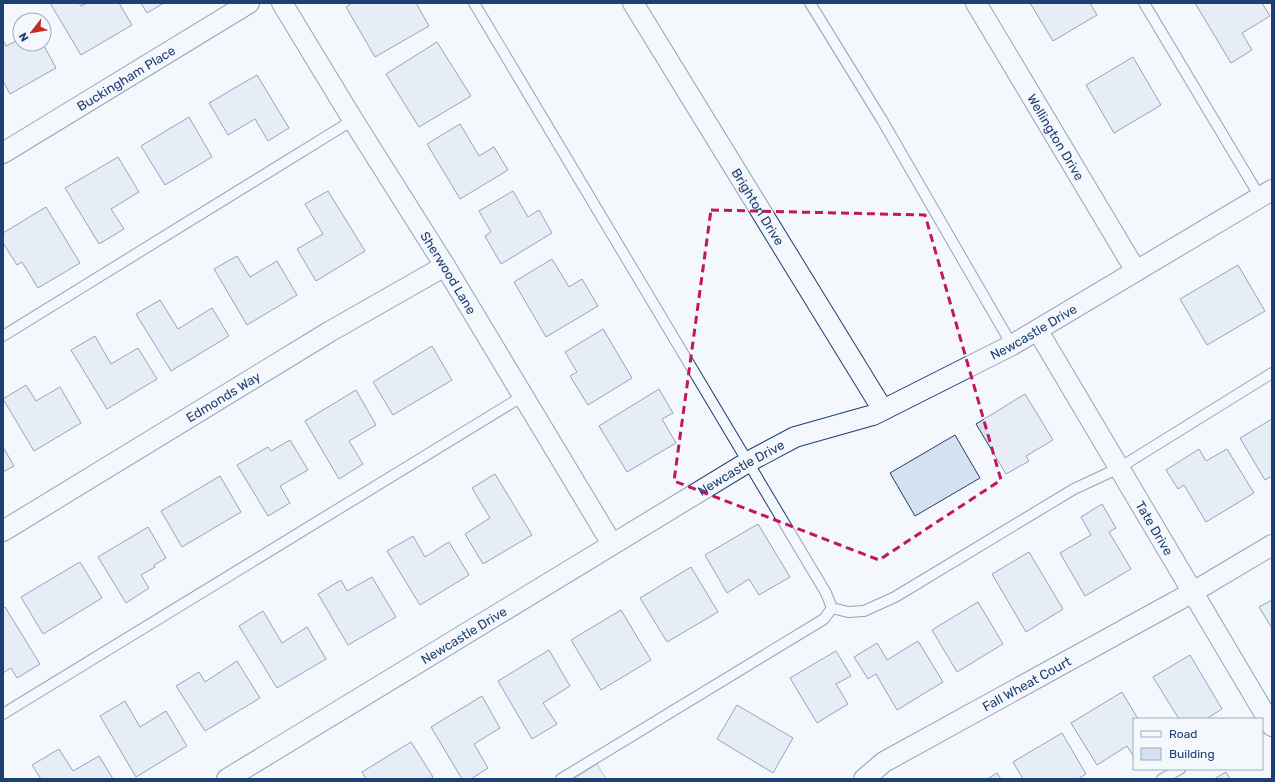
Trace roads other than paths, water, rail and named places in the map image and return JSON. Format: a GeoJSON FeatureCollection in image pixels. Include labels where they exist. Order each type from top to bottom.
{"type":"FeatureCollection","features":[{"type":"Feature","properties":{"kind":"street","name":"Buckingham Place"},"geometry":{"type":"LineString","coordinates":[[3,153],[249,3]]}},
{"type":"Feature","properties":{"kind":"street","name":"Sherwood Lane"},"geometry":{"type":"LineString","coordinates":[[282,3],[353,120],[445,266],[612,544]]}},
{"type":"Feature","properties":{"kind":"street","name":"Brighton Drive"},"geometry":{"type":"LineString","coordinates":[[633,3],[882,410]]}},
{"type":"Feature","properties":{"kind":"street","name":"Wellington Drive"},"geometry":{"type":"LineString","coordinates":[[976,3],[1136,271]]}},
{"type":"Feature","properties":{"kind":"street","name":"Newcastle Drive"},"geometry":{"type":"LineString","coordinates":[[227,779],[748,462],[795,437],[873,415],[1012,345],[1038,331],[1266,193]]}},
{"type":"Feature","properties":{"kind":"street","name":"Edmonds Way"},"geometry":{"type":"LineString","coordinates":[[3,531],[329,332],[445,266]]}},
{"type":"Feature","properties":{"kind":"street","name":"Tate Drive"},"geometry":{"type":"LineString","coordinates":[[1038,331],[1269,722]]}},
{"type":"Feature","properties":{"kind":"street","name":"Fall Wheat Court"},"geometry":{"type":"LineString","coordinates":[[864,779],[884,762],[1193,592],[1272,545]]}},
{"type":"Feature","properties":{"kind":"lane"},"geometry":{"type":"LineString","coordinates":[[474,3],[826,593],[832,608]]}},
{"type":"Feature","properties":{"kind":"lane"},"geometry":{"type":"LineString","coordinates":[[810,3],[906,161],[1012,345]]}},
{"type":"Feature","properties":{"kind":"lane"},"geometry":{"type":"LineString","coordinates":[[1144,3],[1266,193]]}},
{"type":"Feature","properties":{"kind":"lane"},"geometry":{"type":"LineString","coordinates":[[3,336],[353,120]]}},
{"type":"Feature","properties":{"kind":"lane"},"geometry":{"type":"LineString","coordinates":[[832,608],[848,612],[864,611],[895,597],[1074,489],[1119,468],[1272,373]]}},
{"type":"Feature","properties":{"kind":"lane"},"geometry":{"type":"LineString","coordinates":[[3,714],[523,396]]}},
{"type":"Feature","properties":{"kind":"lane"},"geometry":{"type":"LineString","coordinates":[[561,779],[824,618],[832,608]]}},
{"type":"Feature","properties":{"kind":"lane"},"geometry":{"type":"LineString","coordinates":[[1162,779],[1178,770]]}}]}
